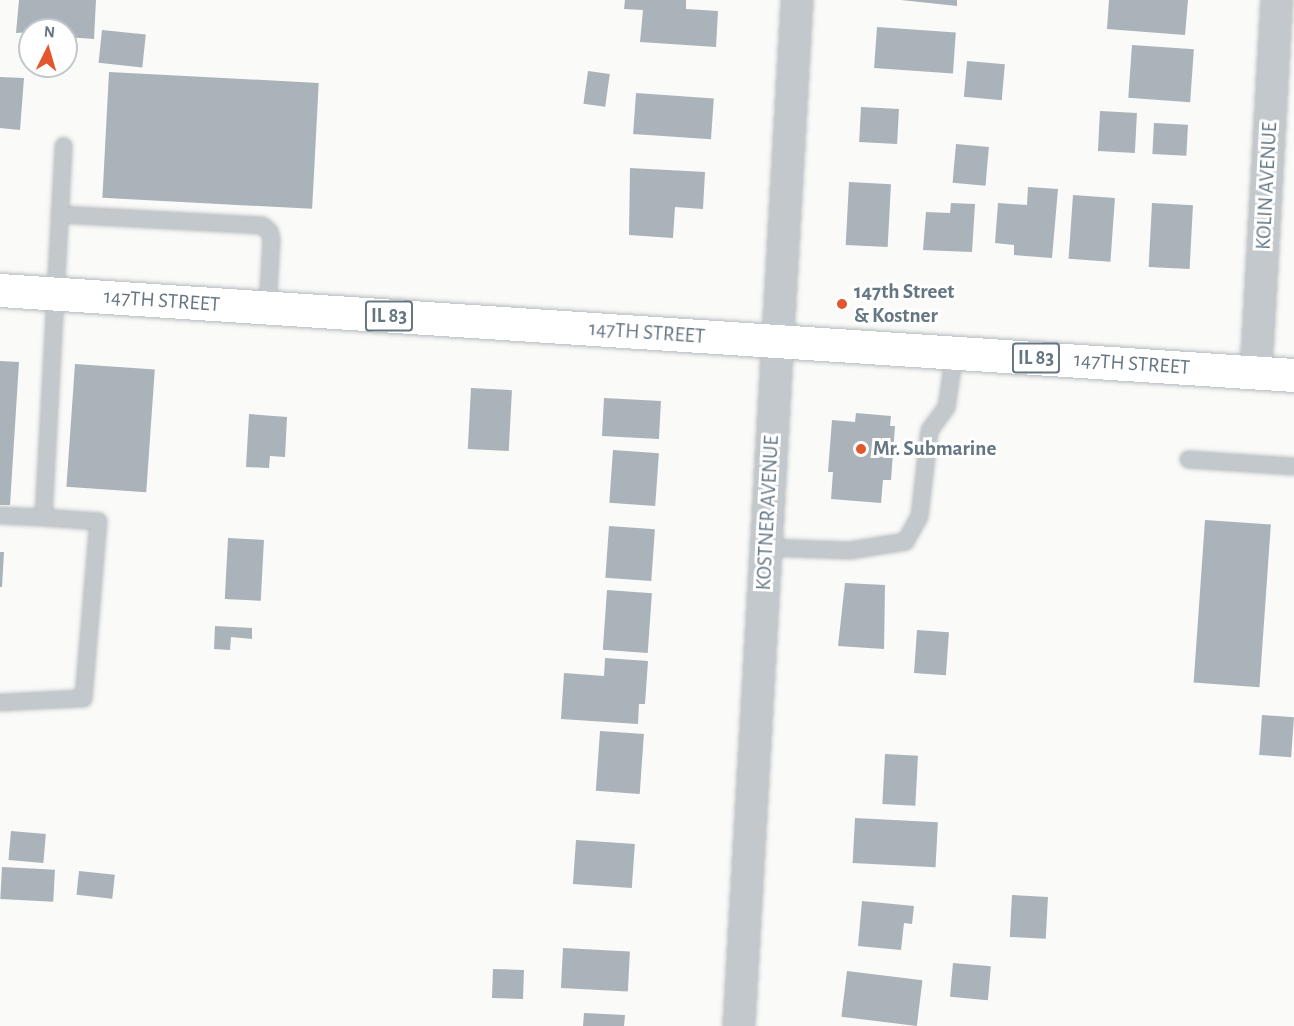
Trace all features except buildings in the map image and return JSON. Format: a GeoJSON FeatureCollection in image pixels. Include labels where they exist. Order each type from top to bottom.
{"type":"FeatureCollection","features":[{"type":"Feature","properties":{"kind":"main road","name":"147TH STREET"},"geometry":{"type":"LineString","coordinates":[[0,291],[1294,375]]}},
{"type":"Feature","properties":{"kind":"street","name":"KOSTNER AVENUE"},"geometry":{"type":"LineString","coordinates":[[739,1026],[798,0]]}},
{"type":"Feature","properties":{"kind":"street","name":"KOLIN AVENUE"},"geometry":{"type":"LineString","coordinates":[[1256,372],[1277,0]]}},
{"type":"Feature","properties":{"kind":"lane"},"geometry":{"type":"LineString","coordinates":[[43,518],[63,146]]}},
{"type":"Feature","properties":{"kind":"lane"},"geometry":{"type":"LineString","coordinates":[[59,214],[262,225],[269,231],[271,239],[267,308]]}},
{"type":"Feature","properties":{"kind":"lane"},"geometry":{"type":"LineString","coordinates":[[766,547],[849,550],[904,541],[919,516],[929,430],[946,407],[954,353]]}},
{"type":"Feature","properties":{"kind":"lane"},"geometry":{"type":"LineString","coordinates":[[1188,459],[1294,466]]}},
{"type":"Feature","properties":{"kind":"lane"},"geometry":{"type":"LineString","coordinates":[[0,515],[98,521],[83,698],[0,702]]}},
{"type":"Feature","properties":{"kind":"place","name":"147th Street & Kostner"},"geometry":{"type":"Point","coordinates":[842,304]}},
{"type":"Feature","properties":{"kind":"place","name":"Mr. Submarine"},"geometry":{"type":"Point","coordinates":[861,449]}}]}
